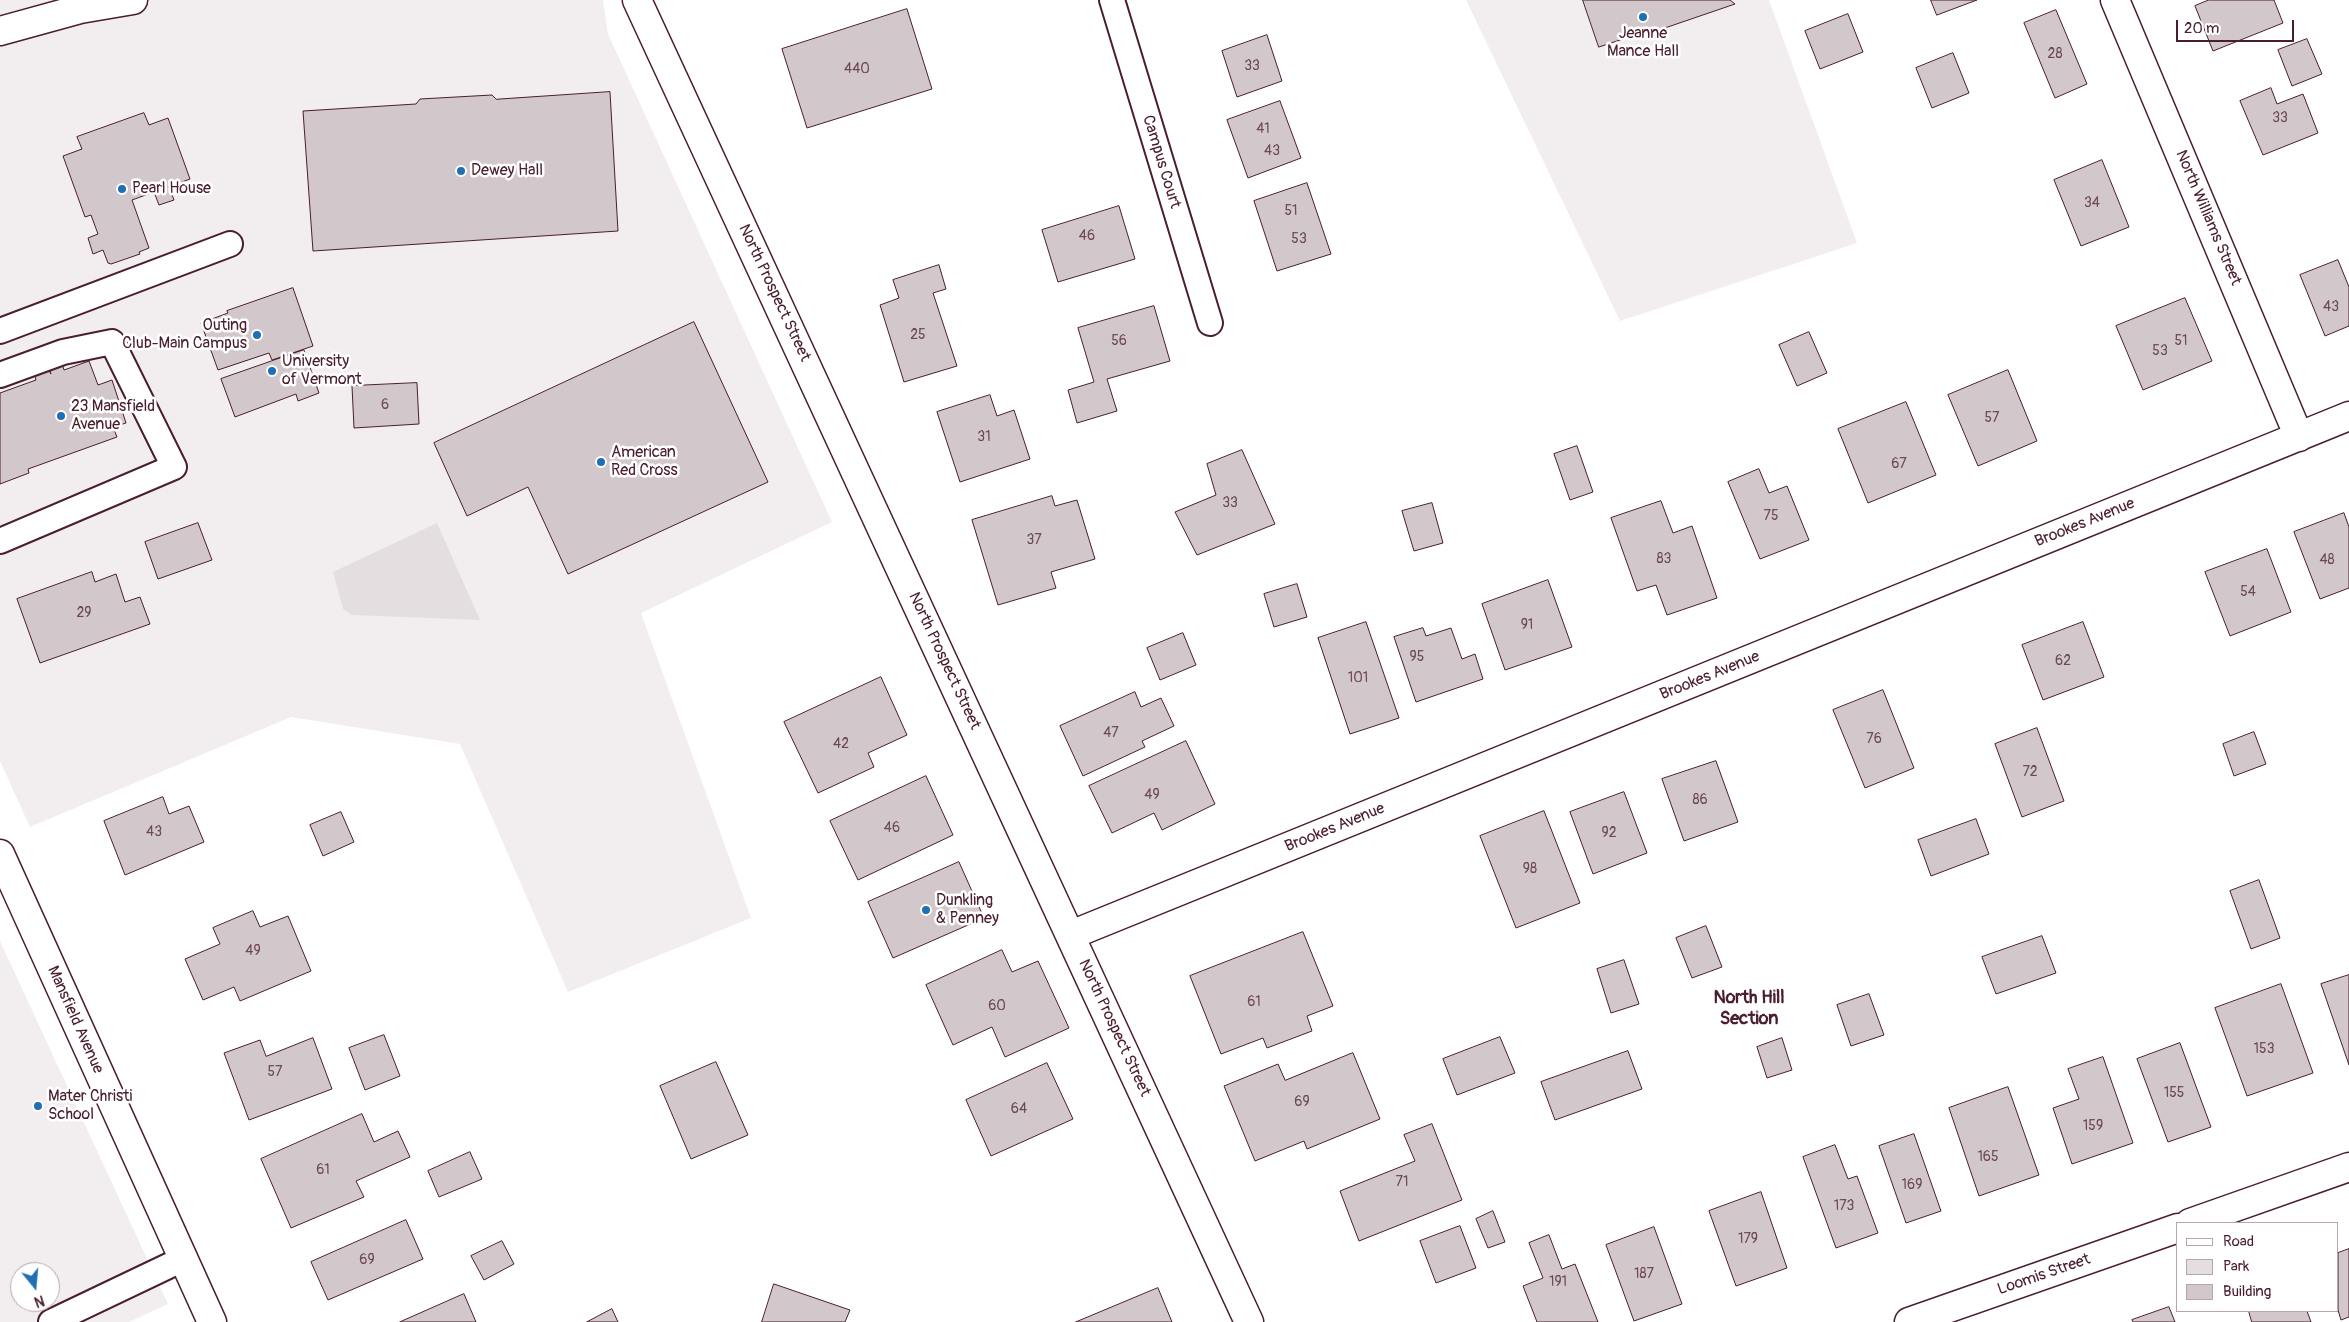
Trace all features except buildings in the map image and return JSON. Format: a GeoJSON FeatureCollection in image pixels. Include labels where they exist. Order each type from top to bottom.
{"type":"FeatureCollection","features":[{"type":"Feature","properties":{"kind":"street"},"geometry":{"type":"LineString","coordinates":[[0,32],[80,10],[133,0]]}},
{"type":"Feature","properties":{"kind":"street","name":"North Prospect Street"},"geometry":{"type":"LineString","coordinates":[[637,0],[1249,1322]]}},
{"type":"Feature","properties":{"kind":"street","name":"North Williams Street"},"geometry":{"type":"LineString","coordinates":[[2115,0],[2300,437]]}},
{"type":"Feature","properties":{"kind":"street","name":"Brookes Avenue"},"geometry":{"type":"LineString","coordinates":[[1071,935],[2349,416]]}},
{"type":"Feature","properties":{"kind":"street","name":"Mansfield Avenue"},"geometry":{"type":"LineString","coordinates":[[0,854],[212,1322]]}},
{"type":"Feature","properties":{"kind":"street"},"geometry":{"type":"LineString","coordinates":[[2193,1222],[2349,1168]]}},
{"type":"Feature","properties":{"kind":"street","name":"Loomis Street"},"geometry":{"type":"LineString","coordinates":[[1909,1322],[2176,1229]]}},
{"type":"Feature","properties":{"kind":"lane","name":"Campus Court"},"geometry":{"type":"LineString","coordinates":[[1112,0],[1210,323]]}},
{"type":"Feature","properties":{"kind":"lane"},"geometry":{"type":"LineString","coordinates":[[0,331],[230,244]]}},
{"type":"Feature","properties":{"kind":"lane"},"geometry":{"type":"LineString","coordinates":[[0,376],[63,352],[112,342],[174,467],[0,541]]}},
{"type":"Feature","properties":{"kind":"lane"},"geometry":{"type":"LineString","coordinates":[[51,1322],[183,1260]]}},
{"type":"Feature","properties":{"kind":"shaded area"},"geometry":{"type":"Polygon","coordinates":[[[0,0],[603,0],[608,34],[832,522],[641,613],[751,918],[568,992],[460,744],[291,717],[30,827],[0,761],[0,0]]]}},
{"type":"Feature","properties":{"kind":"shaded area"},"geometry":{"type":"Polygon","coordinates":[[[1466,0],[1769,0],[1857,243],[1620,321],[1466,0]]]}},
{"type":"Feature","properties":{"kind":"shaded area","name":"Mater Christi School"},"geometry":{"type":"Polygon","coordinates":[[[0,941],[168,1304],[129,1322],[0,1322],[0,941]]]}},
{"type":"Feature","properties":{"kind":"green space"},"geometry":{"type":"Polygon","coordinates":[[[437,523],[480,620],[352,615],[343,609],[333,572],[437,523]]]}},
{"type":"Feature","properties":{"kind":"place","name":"Jeanne Mance Hall"},"geometry":{"type":"Point","coordinates":[1643,17]}},
{"type":"Feature","properties":{"kind":"place","name":"Dewey Hall"},"geometry":{"type":"Point","coordinates":[461,171]}},
{"type":"Feature","properties":{"kind":"place","name":"Pearl House"},"geometry":{"type":"Point","coordinates":[122,189]}},
{"type":"Feature","properties":{"kind":"place","name":"Outing Club-Main Campus"},"geometry":{"type":"Point","coordinates":[257,335]}},
{"type":"Feature","properties":{"kind":"place","name":"University of Vermont"},"geometry":{"type":"Point","coordinates":[272,371]}},
{"type":"Feature","properties":{"kind":"place","name":"23 Mansfield Avenue"},"geometry":{"type":"Point","coordinates":[61,416]}},
{"type":"Feature","properties":{"kind":"place","name":"American Red Cross"},"geometry":{"type":"Point","coordinates":[601,462]}},
{"type":"Feature","properties":{"kind":"place","name":"Dunkling & Penney"},"geometry":{"type":"Point","coordinates":[926,910]}},
{"type":"Feature","properties":{"kind":"place","name":"Mater Christi School"},"geometry":{"type":"Point","coordinates":[38,1106]}},
{"type":"Feature","properties":{"kind":"district","name":"North Hill Section"},"geometry":{"type":"Point","coordinates":[1749,1008]}}]}
